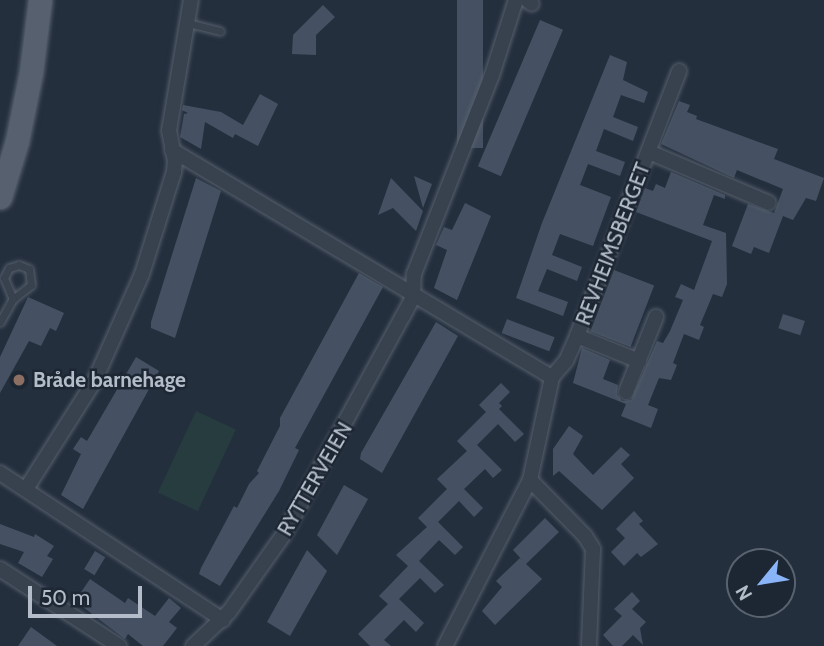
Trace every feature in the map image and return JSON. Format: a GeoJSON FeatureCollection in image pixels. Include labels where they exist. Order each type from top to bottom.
{"type":"FeatureCollection","features":[{"type":"Feature","properties":{"kind":"main road"},"geometry":{"type":"LineString","coordinates":[[0,197],[17,141],[31,72],[40,0]]}},
{"type":"Feature","properties":{"kind":"street"},"geometry":{"type":"LineString","coordinates":[[26,489],[94,382],[142,274],[174,172],[169,131],[191,0]]}},
{"type":"Feature","properties":{"kind":"street","name":"RYTTERVEIEN"},"geometry":{"type":"LineString","coordinates":[[193,646],[223,620],[284,534],[350,418],[413,297],[414,274],[492,75],[516,0]]}},
{"type":"Feature","properties":{"kind":"street","name":"REVHEIMSBERGET"},"geometry":{"type":"LineString","coordinates":[[552,377],[566,361],[577,335],[679,71]]}},
{"type":"Feature","properties":{"kind":"street"},"geometry":{"type":"LineString","coordinates":[[172,150],[380,273],[413,297],[552,377],[530,480],[445,646]]}},
{"type":"Feature","properties":{"kind":"street","name":"REVHEIMSBERGET"},"geometry":{"type":"LineString","coordinates":[[649,152],[769,203]]}},
{"type":"Feature","properties":{"kind":"street"},"geometry":{"type":"LineString","coordinates":[[626,393],[656,317]]}},
{"type":"Feature","properties":{"kind":"street","name":"REVHEIMSBERGET"},"geometry":{"type":"LineString","coordinates":[[577,335],[639,361]]}},
{"type":"Feature","properties":{"kind":"street"},"geometry":{"type":"LineString","coordinates":[[0,473],[223,620]]}},
{"type":"Feature","properties":{"kind":"street"},"geometry":{"type":"LineString","coordinates":[[530,480],[586,536],[593,549],[589,646]]}},
{"type":"Feature","properties":{"kind":"street"},"geometry":{"type":"LineString","coordinates":[[0,569],[119,646]]}},
{"type":"Feature","properties":{"kind":"lane"},"geometry":{"type":"LineString","coordinates":[[188,23],[220,31]]}},
{"type":"Feature","properties":{"kind":"lane"},"geometry":{"type":"LineString","coordinates":[[0,322],[13,299],[28,289],[32,279],[29,269],[19,265],[9,268],[4,278],[13,299]]}},
{"type":"Feature","properties":{"kind":"green space"},"geometry":{"type":"Polygon","coordinates":[[[196,411],[236,430],[198,511],[158,493],[196,411]]]}},
{"type":"Feature","properties":{"kind":"building"},"geometry":{"type":"Polygon","coordinates":[[[457,0],[483,0],[483,148],[457,148],[457,0]]]}},
{"type":"Feature","properties":{"kind":"building"},"geometry":{"type":"Polygon","coordinates":[[[323,5],[335,17],[316,35],[316,55],[292,54],[293,35],[323,5]]]}},
{"type":"Feature","properties":{"kind":"building"},"geometry":{"type":"Polygon","coordinates":[[[540,20],[563,30],[501,176],[478,166],[540,20]]]}},
{"type":"Feature","properties":{"kind":"building"},"geometry":{"type":"Polygon","coordinates":[[[610,55],[627,62],[623,80],[648,92],[644,103],[621,95],[613,117],[638,127],[633,141],[604,129],[596,151],[625,162],[620,176],[588,164],[580,185],[611,197],[593,246],[560,234],[552,255],[582,267],[577,281],[547,269],[538,291],[568,302],[563,316],[516,298],[542,223],[610,55]]]}},
{"type":"Feature","properties":{"kind":"building"},"geometry":{"type":"Polygon","coordinates":[[[260,94],[278,104],[258,146],[235,134],[233,138],[205,122],[201,149],[180,137],[184,114],[188,113],[182,110],[183,105],[221,112],[243,125],[260,94]]]}},
{"type":"Feature","properties":{"kind":"building"},"geometry":{"type":"Polygon","coordinates":[[[679,101],[690,105],[687,112],[697,116],[696,119],[778,149],[774,159],[824,178],[816,201],[806,198],[793,220],[783,216],[769,253],[754,247],[751,254],[732,246],[748,204],[774,213],[783,189],[737,170],[734,178],[661,144],[679,101]]]}},
{"type":"Feature","properties":{"kind":"building"},"geometry":{"type":"Polygon","coordinates":[[[671,172],[725,195],[725,199],[714,195],[703,225],[726,233],[727,284],[722,297],[713,294],[700,325],[704,327],[699,340],[684,334],[673,363],[677,365],[671,380],[659,378],[648,405],[658,409],[651,428],[621,416],[626,404],[573,383],[582,348],[610,360],[603,379],[618,385],[617,394],[622,401],[631,400],[657,341],[663,343],[670,331],[683,300],[675,297],[681,284],[694,290],[712,241],[636,212],[645,188],[653,191],[656,184],[665,188],[671,172]]]}},
{"type":"Feature","properties":{"kind":"building"},"geometry":{"type":"Polygon","coordinates":[[[414,176],[432,184],[423,208],[414,176]]]}},
{"type":"Feature","properties":{"kind":"building"},"geometry":{"type":"Polygon","coordinates":[[[196,178],[221,191],[175,338],[151,328],[151,322],[196,178]]]}},
{"type":"Feature","properties":{"kind":"building"},"geometry":{"type":"Polygon","coordinates":[[[391,178],[423,211],[416,231],[393,208],[378,215],[391,178]]]}},
{"type":"Feature","properties":{"kind":"building"},"geometry":{"type":"Polygon","coordinates":[[[465,203],[491,216],[457,300],[434,288],[447,250],[436,245],[444,227],[452,230],[465,203]]]}},
{"type":"Feature","properties":{"kind":"building"},"geometry":{"type":"Polygon","coordinates":[[[614,270],[654,285],[630,347],[590,332],[614,270]]]}},
{"type":"Feature","properties":{"kind":"building"},"geometry":{"type":"Polygon","coordinates":[[[359,273],[383,287],[295,448],[299,450],[279,491],[220,586],[199,574],[201,568],[234,506],[237,508],[249,484],[259,473],[257,471],[280,426],[280,418],[359,273]]]}},
{"type":"Feature","properties":{"kind":"building"},"geometry":{"type":"Polygon","coordinates":[[[28,297],[64,313],[56,331],[50,328],[41,346],[29,341],[0,393],[0,357],[28,297]]]}},
{"type":"Feature","properties":{"kind":"building"},"geometry":{"type":"Polygon","coordinates":[[[783,314],[805,321],[800,335],[778,328],[783,314]]]}},
{"type":"Feature","properties":{"kind":"building"},"geometry":{"type":"Polygon","coordinates":[[[507,319],[555,337],[549,351],[502,333],[507,319]]]}},
{"type":"Feature","properties":{"kind":"building"},"geometry":{"type":"Polygon","coordinates":[[[436,322],[458,336],[382,473],[360,459],[361,453],[436,322]]]}},
{"type":"Feature","properties":{"kind":"building"},"geometry":{"type":"Polygon","coordinates":[[[136,357],[159,371],[83,509],[61,495],[81,454],[73,449],[81,437],[87,441],[136,357]]]}},
{"type":"Feature","properties":{"kind":"building"},"geometry":{"type":"Polygon","coordinates":[[[501,383],[510,392],[499,403],[502,406],[499,409],[524,434],[515,442],[498,424],[477,445],[502,470],[493,478],[485,469],[464,489],[483,508],[474,517],[459,501],[438,522],[463,547],[455,555],[439,540],[419,561],[444,585],[435,593],[420,578],[399,599],[424,623],[416,632],[404,620],[384,640],[391,646],[370,646],[358,634],[388,604],[379,596],[408,566],[396,555],[427,527],[418,518],[447,489],[437,479],[467,451],[457,441],[486,412],[479,405],[501,383]]]}},
{"type":"Feature","properties":{"kind":"building"},"geometry":{"type":"Polygon","coordinates":[[[569,426],[583,436],[573,454],[593,475],[621,447],[630,455],[621,464],[634,478],[602,510],[559,471],[553,476],[553,449],[569,426]]]}},
{"type":"Feature","properties":{"kind":"building"},"geometry":{"type":"Polygon","coordinates":[[[344,485],[368,499],[337,555],[317,535],[344,485]]]}},
{"type":"Feature","properties":{"kind":"building"},"geometry":{"type":"Polygon","coordinates":[[[634,511],[643,521],[639,524],[658,544],[641,557],[637,553],[624,566],[611,552],[625,538],[616,529],[634,511]]]}},
{"type":"Feature","properties":{"kind":"building"},"geometry":{"type":"Polygon","coordinates":[[[545,518],[559,532],[526,564],[542,579],[495,625],[482,611],[502,587],[496,581],[520,558],[523,561],[513,550],[545,518]]]}},
{"type":"Feature","properties":{"kind":"building"},"geometry":{"type":"Polygon","coordinates":[[[0,524],[34,537],[35,534],[54,546],[47,556],[53,559],[42,577],[18,563],[24,552],[0,544],[0,524]]]}},
{"type":"Feature","properties":{"kind":"building"},"geometry":{"type":"Polygon","coordinates":[[[307,550],[327,571],[290,636],[267,622],[307,550]]]}},
{"type":"Feature","properties":{"kind":"building"},"geometry":{"type":"Polygon","coordinates":[[[95,551],[105,557],[94,575],[84,569],[95,551]]]}},
{"type":"Feature","properties":{"kind":"building"},"geometry":{"type":"Polygon","coordinates":[[[90,579],[125,603],[128,598],[155,616],[169,598],[181,608],[169,622],[177,628],[163,646],[143,646],[128,634],[125,639],[75,601],[90,579]]]}},
{"type":"Feature","properties":{"kind":"building"},"geometry":{"type":"Polygon","coordinates":[[[632,592],[640,601],[632,609],[646,622],[640,628],[643,645],[633,635],[622,646],[613,646],[603,635],[622,616],[614,609],[632,592]]]}},
{"type":"Feature","properties":{"kind":"building"},"geometry":{"type":"Polygon","coordinates":[[[31,627],[57,646],[18,646],[31,627]]]}},
{"type":"Feature","properties":{"kind":"place","name":"Bråde barnehage"},"geometry":{"type":"Point","coordinates":[19,380]}}]}
